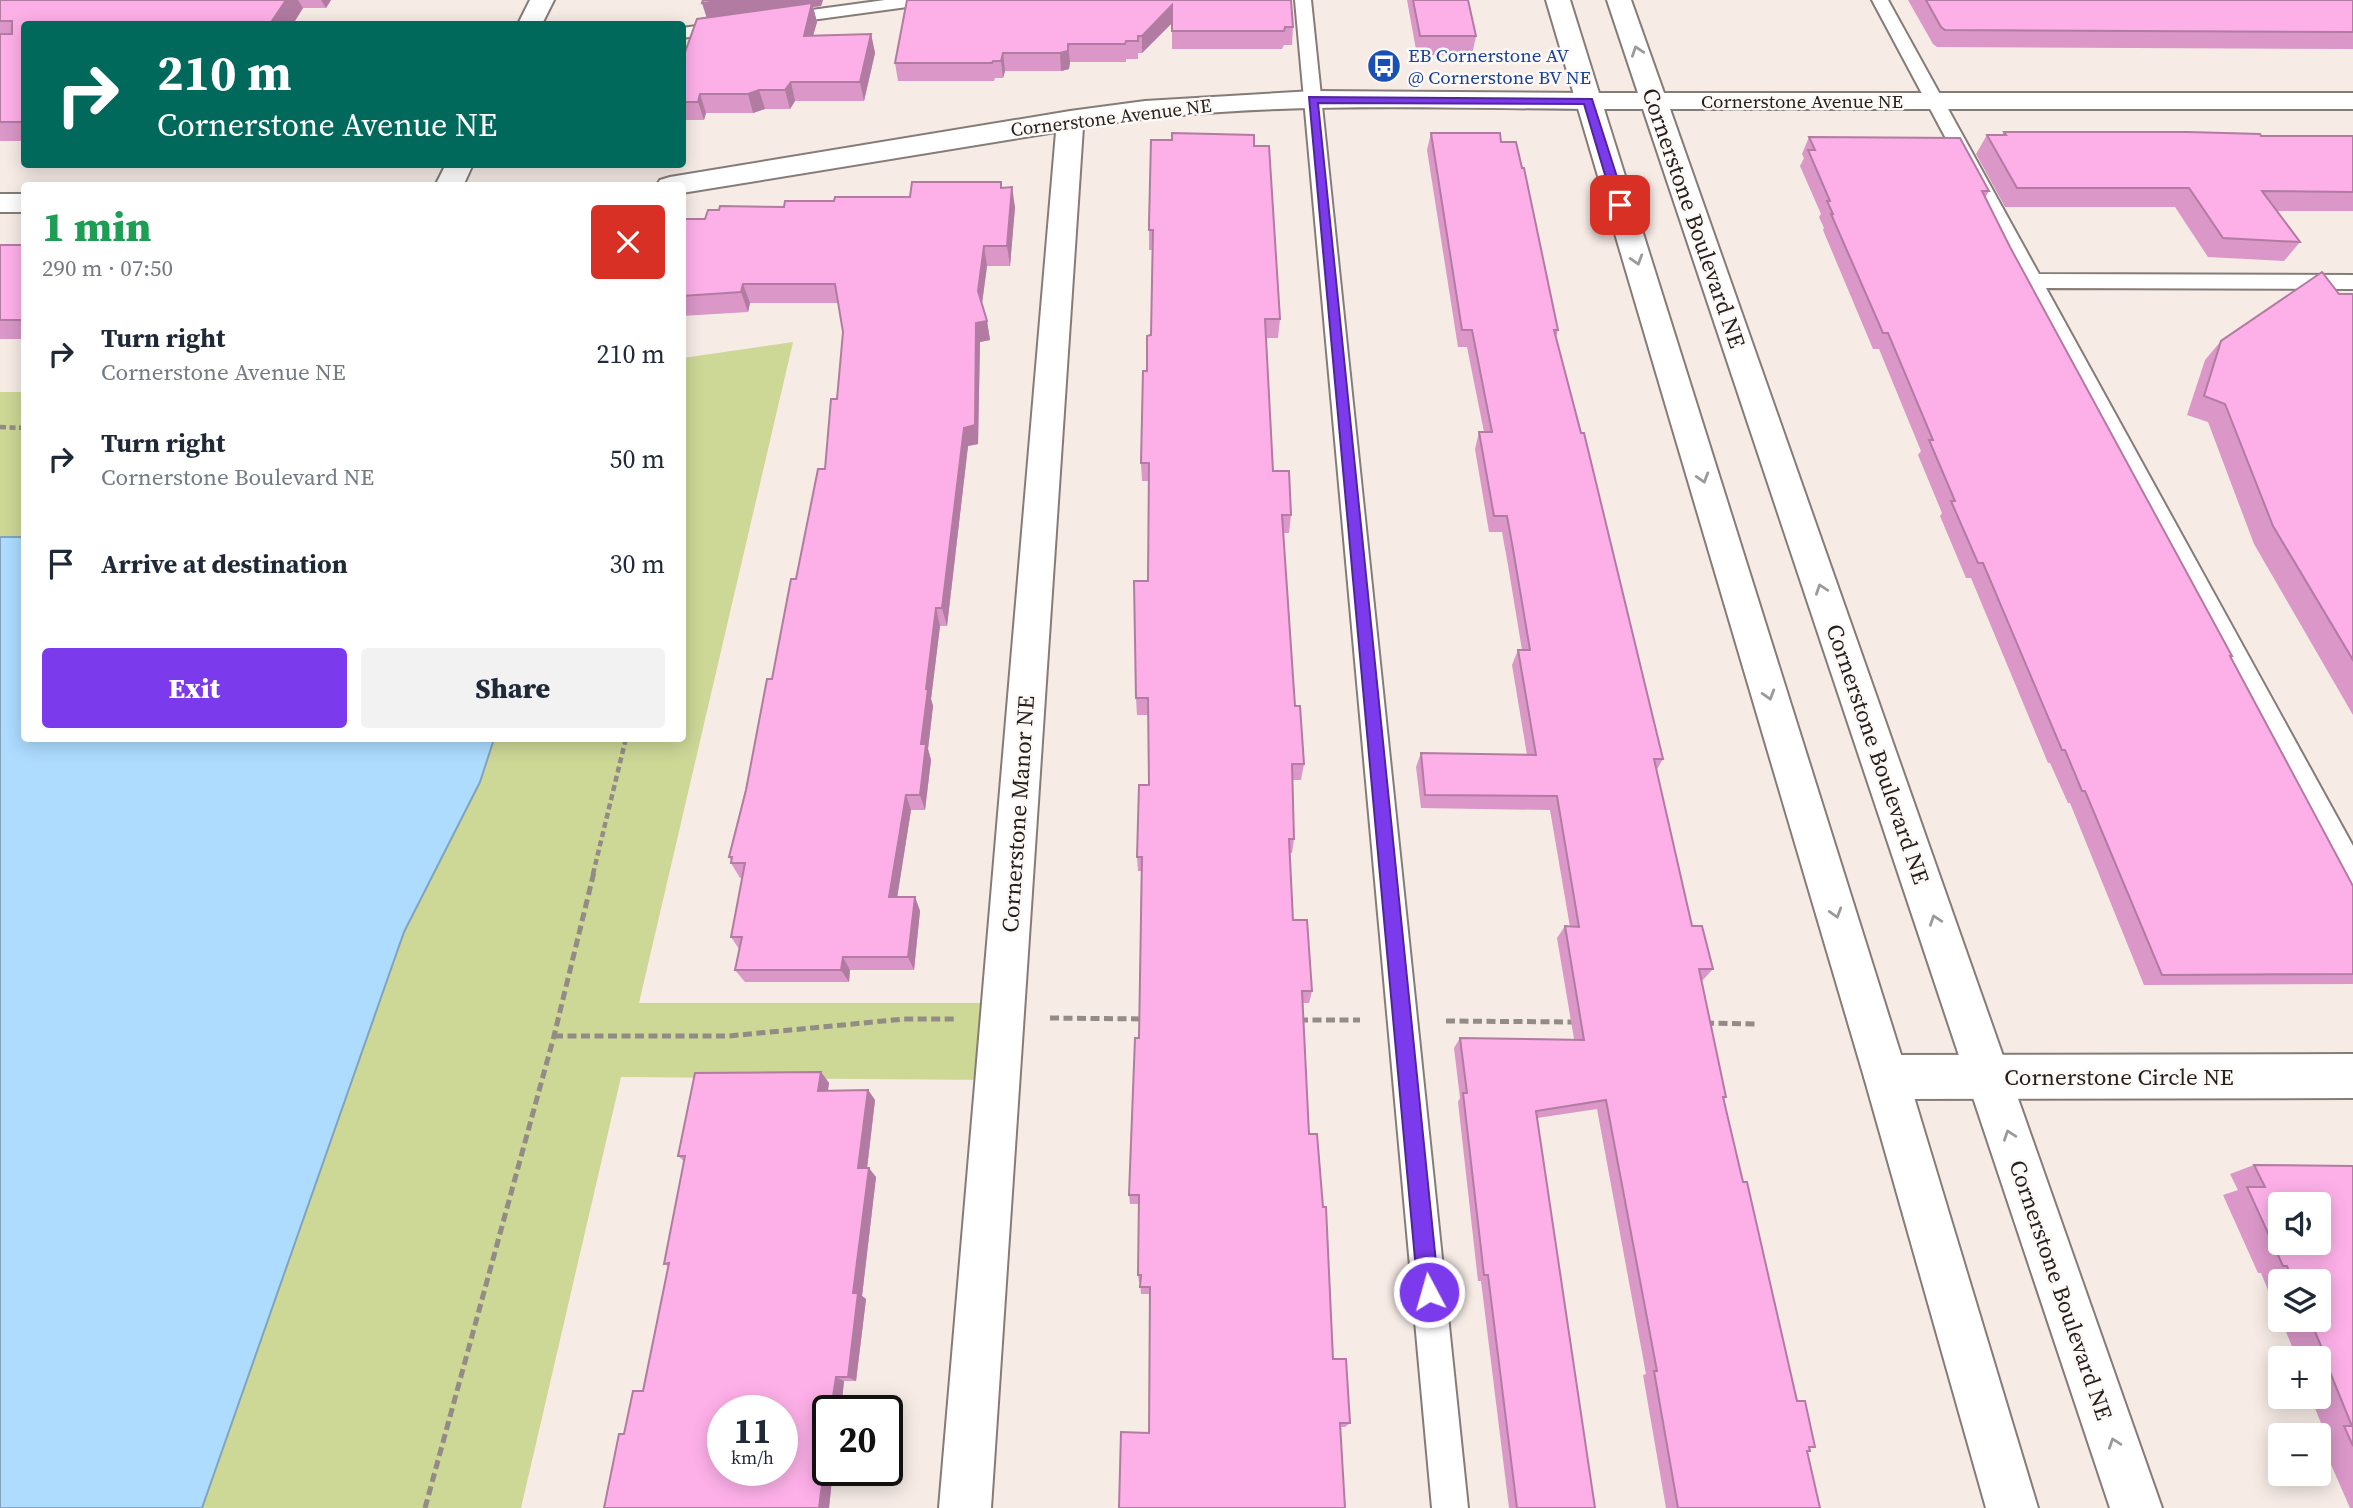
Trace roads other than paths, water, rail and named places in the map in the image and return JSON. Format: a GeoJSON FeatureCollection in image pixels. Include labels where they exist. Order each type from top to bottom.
{"type":"FeatureCollection","features":[{"type":"Feature","properties":{"kind":"street"},"geometry":{"type":"LineString","coordinates":[[532,21],[542,0]]}},
{"type":"Feature","properties":{"kind":"street"},"geometry":{"type":"LineString","coordinates":[[1558,0],[1886,1077],[2012,1508]]}},
{"type":"Feature","properties":{"kind":"street","name":"Cornerstone Boulevard NE"},"geometry":{"type":"LineString","coordinates":[[1619,0],[2136,1508]]}},
{"type":"Feature","properties":{"kind":"street","name":"Cornerstone Avenue NE"},"geometry":{"type":"LineString","coordinates":[[686,183],[1070,119],[1145,109],[1313,99],[2353,101]]}},
{"type":"Feature","properties":{"kind":"street","name":"Cornerstone Manor NE"},"geometry":{"type":"LineString","coordinates":[[965,1508],[1070,119]]}},
{"type":"Feature","properties":{"kind":"street"},"geometry":{"type":"LineString","coordinates":[[0,203],[21,203]]}},
{"type":"Feature","properties":{"kind":"street","name":"Cornerstone Circle NE"},"geometry":{"type":"LineString","coordinates":[[1886,1077],[2353,1076]]}},
{"type":"Feature","properties":{"kind":"lane"},"geometry":{"type":"LineString","coordinates":[[686,32],[922,0]]}},
{"type":"Feature","properties":{"kind":"lane"},"geometry":{"type":"LineString","coordinates":[[1303,0],[1450,1508]]}},
{"type":"Feature","properties":{"kind":"lane"},"geometry":{"type":"LineString","coordinates":[[1880,0],[2353,873]]}},
{"type":"Feature","properties":{"kind":"lane"},"geometry":{"type":"LineString","coordinates":[[2032,281],[2353,282]]}},
{"type":"Feature","properties":{"kind":"water"},"geometry":{"type":"Polygon","coordinates":[[[0,537],[21,537],[21,742],[493,742],[480,782],[404,932],[202,1508],[0,1508],[0,537]]]}},
{"type":"Feature","properties":{"kind":"place","name":"EB Cornerstone AV @ Cornerstone BV NE"},"geometry":{"type":"Point","coordinates":[1384,66]}}]}
